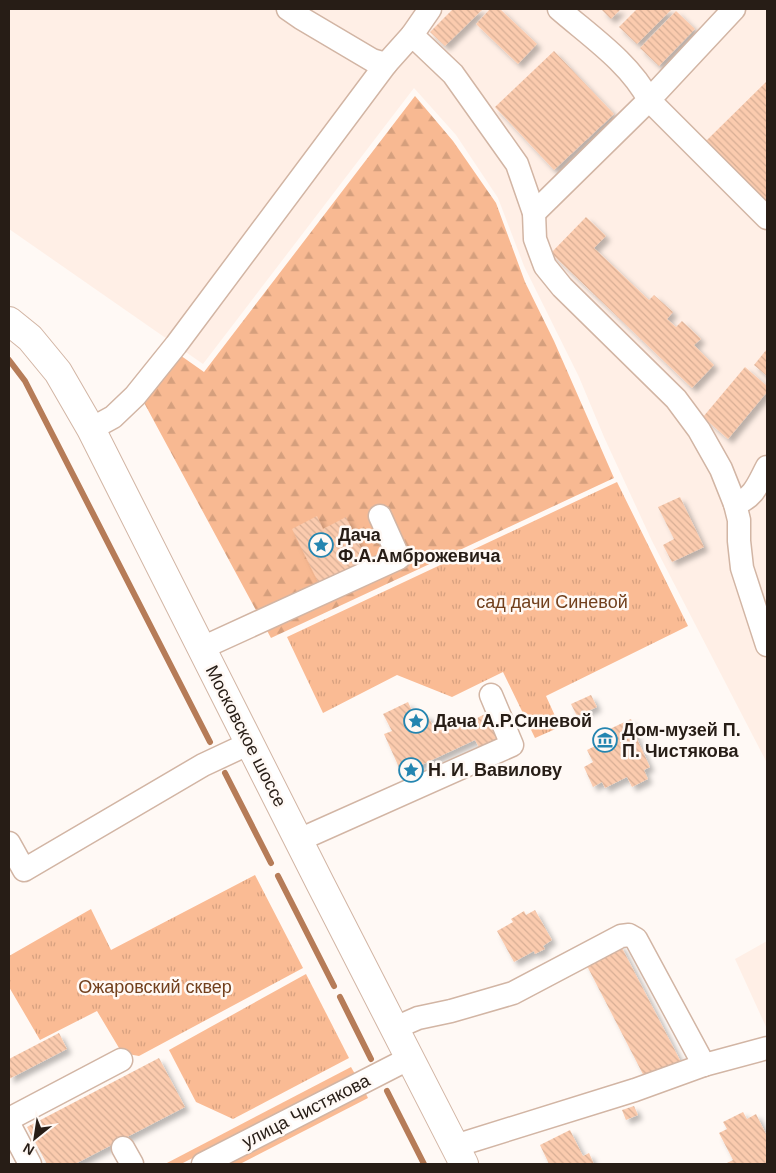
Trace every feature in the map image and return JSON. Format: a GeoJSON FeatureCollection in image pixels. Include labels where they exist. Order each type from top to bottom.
{"type":"FeatureCollection","features":[{"type":"Feature","properties":{"kind":"main road","name":"Московское шоссе"},"geometry":{"type":"LineString","coordinates":[[9,321],[30,338],[58,372],[91,429],[459,1155]]}},
{"type":"Feature","properties":{"kind":"street"},"geometry":{"type":"LineString","coordinates":[[288,9],[364,55],[386,64]]}},
{"type":"Feature","properties":{"kind":"street"},"geometry":{"type":"LineString","coordinates":[[91,429],[113,417],[135,396],[182,337],[386,64],[412,35],[430,9]]}},
{"type":"Feature","properties":{"kind":"street"},"geometry":{"type":"LineString","coordinates":[[559,9],[616,59],[642,86],[649,100],[767,218]]}},
{"type":"Feature","properties":{"kind":"street"},"geometry":{"type":"LineString","coordinates":[[534,213],[649,100],[734,9]]}},
{"type":"Feature","properties":{"kind":"street"},"geometry":{"type":"LineString","coordinates":[[412,35],[453,74],[517,164],[534,213],[535,239],[545,266],[562,287],[676,399],[699,430],[721,469],[735,504],[739,520],[742,568],[767,645]]}},
{"type":"Feature","properties":{"kind":"street"},"geometry":{"type":"LineString","coordinates":[[735,504],[746,500],[756,489],[767,467]]}},
{"type":"Feature","properties":{"kind":"street"},"geometry":{"type":"LineString","coordinates":[[202,648],[399,558],[380,516]]}},
{"type":"Feature","properties":{"kind":"street"},"geometry":{"type":"LineString","coordinates":[[298,840],[512,745],[491,694]]}},
{"type":"Feature","properties":{"kind":"street"},"geometry":{"type":"LineString","coordinates":[[9,843],[24,870],[203,765],[250,743]]}},
{"type":"Feature","properties":{"kind":"street"},"geometry":{"type":"LineString","coordinates":[[395,1028],[418,1018],[451,1011],[513,993],[621,936],[629,935],[636,939],[704,1065]]}},
{"type":"Feature","properties":{"kind":"street"},"geometry":{"type":"LineString","coordinates":[[459,1155],[704,1065],[767,1048]]}},
{"type":"Feature","properties":{"kind":"street","name":"улица Чистякова"},"geometry":{"type":"LineString","coordinates":[[203,1164],[410,1058]]}},
{"type":"Feature","properties":{"kind":"street"},"geometry":{"type":"LineString","coordinates":[[9,1119],[121,1060]]}},
{"type":"Feature","properties":{"kind":"street"},"geometry":{"type":"LineString","coordinates":[[9,1124],[30,1164]]}},
{"type":"Feature","properties":{"kind":"shaded area"},"geometry":{"type":"Polygon","coordinates":[[[9,9],[767,9],[767,763],[652,541],[604,437],[579,377],[524,266],[498,198],[456,135],[414,88],[203,364],[9,229],[9,9]]]}},
{"type":"Feature","properties":{"kind":"shaded area"},"geometry":{"type":"Polygon","coordinates":[[[767,941],[767,1029],[735,959],[767,941]]]}},
{"type":"Feature","properties":{"kind":"green space"},"geometry":{"type":"Polygon","coordinates":[[[415,96],[453,141],[496,203],[525,282],[554,341],[614,478],[271,638],[141,397],[177,353],[204,372],[415,96]]]}},
{"type":"Feature","properties":{"kind":"green space","name":"сад дачи Синевой"},"geometry":{"type":"Polygon","coordinates":[[[617,482],[688,626],[546,696],[560,727],[535,738],[503,672],[452,697],[397,675],[323,713],[287,637],[617,482]]]}},
{"type":"Feature","properties":{"kind":"green space","name":"Ожаровский сквер"},"geometry":{"type":"Polygon","coordinates":[[[255,875],[303,968],[139,1056],[122,1053],[97,1011],[40,1040],[9,987],[9,956],[91,909],[111,950],[255,875]]]}},
{"type":"Feature","properties":{"kind":"green space","name":"Ожаровский сквер"},"geometry":{"type":"Polygon","coordinates":[[[306,974],[349,1058],[233,1119],[196,1102],[169,1050],[306,974]]]}},
{"type":"Feature","properties":{"kind":"green space"},"geometry":{"type":"Polygon","coordinates":[[[351,1067],[355,1074],[181,1164],[165,1164],[351,1067]]]}},
{"type":"Feature","properties":{"kind":"green space"},"geometry":{"type":"Polygon","coordinates":[[[365,1092],[368,1098],[240,1164],[225,1164],[365,1092]]]}},
{"type":"Feature","properties":{"kind":"building"},"geometry":{"type":"Polygon","coordinates":[[[453,9],[483,9],[445,46],[430,32],[453,9]]]}},
{"type":"Feature","properties":{"kind":"building"},"geometry":{"type":"Polygon","coordinates":[[[490,9],[500,9],[537,44],[518,64],[476,24],[490,9]]]}},
{"type":"Feature","properties":{"kind":"building"},"geometry":{"type":"Polygon","coordinates":[[[601,9],[621,9],[611,19],[601,9]]]}},
{"type":"Feature","properties":{"kind":"building"},"geometry":{"type":"Polygon","coordinates":[[[637,9],[672,9],[637,44],[619,27],[637,9]]]}},
{"type":"Feature","properties":{"kind":"building"},"geometry":{"type":"Polygon","coordinates":[[[676,11],[695,29],[659,66],[640,48],[676,11]]]}},
{"type":"Feature","properties":{"kind":"building"},"geometry":{"type":"Polygon","coordinates":[[[554,51],[614,114],[554,170],[495,107],[554,51]]]}},
{"type":"Feature","properties":{"kind":"building"},"geometry":{"type":"Polygon","coordinates":[[[767,81],[767,204],[706,141],[767,81]]]}},
{"type":"Feature","properties":{"kind":"building"},"geometry":{"type":"Polygon","coordinates":[[[586,217],[606,236],[594,248],[649,300],[654,295],[673,312],[667,319],[676,327],[682,321],[701,339],[694,345],[714,365],[692,388],[551,253],[586,217]]]}},
{"type":"Feature","properties":{"kind":"building"},"geometry":{"type":"Polygon","coordinates":[[[767,349],[767,376],[754,365],[767,349]]]}},
{"type":"Feature","properties":{"kind":"building"},"geometry":{"type":"Polygon","coordinates":[[[745,367],[767,386],[767,392],[728,439],[703,417],[745,367]]]}},
{"type":"Feature","properties":{"kind":"building"},"geometry":{"type":"Polygon","coordinates":[[[680,497],[704,547],[672,562],[663,545],[674,539],[658,507],[680,497]]]}},
{"type":"Feature","properties":{"kind":"building"},"geometry":{"type":"Polygon","coordinates":[[[317,516],[323,529],[346,517],[367,561],[319,584],[292,529],[317,516]]]}},
{"type":"Feature","properties":{"kind":"building"},"geometry":{"type":"Polygon","coordinates":[[[591,695],[597,707],[577,716],[571,704],[591,695]]]}},
{"type":"Feature","properties":{"kind":"building"},"geometry":{"type":"Polygon","coordinates":[[[408,702],[416,719],[427,714],[436,732],[465,719],[467,723],[491,711],[504,738],[480,749],[475,740],[402,774],[384,734],[392,731],[383,714],[408,702]]]}},
{"type":"Feature","properties":{"kind":"building"},"geometry":{"type":"Polygon","coordinates":[[[631,719],[637,731],[634,732],[650,767],[644,770],[648,779],[632,787],[627,777],[605,788],[602,782],[593,787],[584,767],[593,762],[587,750],[601,743],[597,735],[631,719]]]}},
{"type":"Feature","properties":{"kind":"building"},"geometry":{"type":"Polygon","coordinates":[[[535,910],[552,940],[543,946],[545,949],[535,954],[534,951],[514,962],[497,931],[513,922],[511,919],[524,911],[526,915],[535,910]]]}},
{"type":"Feature","properties":{"kind":"building"},"geometry":{"type":"Polygon","coordinates":[[[620,944],[682,1064],[647,1082],[585,962],[620,944]]]}},
{"type":"Feature","properties":{"kind":"building"},"geometry":{"type":"Polygon","coordinates":[[[59,1033],[67,1049],[9,1079],[9,1059],[59,1033]]]}},
{"type":"Feature","properties":{"kind":"building"},"geometry":{"type":"Polygon","coordinates":[[[159,1058],[185,1107],[75,1164],[47,1164],[27,1127],[159,1058]]]}},
{"type":"Feature","properties":{"kind":"building"},"geometry":{"type":"Polygon","coordinates":[[[634,1106],[638,1115],[626,1120],[622,1110],[634,1106]]]}},
{"type":"Feature","properties":{"kind":"building"},"geometry":{"type":"Polygon","coordinates":[[[743,1112],[747,1119],[756,1114],[767,1136],[767,1164],[725,1164],[733,1160],[719,1133],[727,1129],[723,1122],[743,1112]]]}},
{"type":"Feature","properties":{"kind":"building"},"geometry":{"type":"Polygon","coordinates":[[[570,1130],[583,1156],[589,1153],[594,1164],[549,1164],[540,1145],[570,1130]]]}},
{"type":"Feature","properties":{"kind":"waterway"},"geometry":{"type":"LineString","coordinates":[[9,360],[25,381],[210,742]]}},
{"type":"Feature","properties":{"kind":"waterway"},"geometry":{"type":"LineString","coordinates":[[225,773],[271,863]]}},
{"type":"Feature","properties":{"kind":"waterway"},"geometry":{"type":"LineString","coordinates":[[278,876],[334,986]]}},
{"type":"Feature","properties":{"kind":"waterway"},"geometry":{"type":"LineString","coordinates":[[340,997],[371,1059]]}},
{"type":"Feature","properties":{"kind":"waterway"},"geometry":{"type":"LineString","coordinates":[[387,1091],[424,1164]]}},
{"type":"Feature","properties":{"kind":"place","name":"Дача Ф.А.Амброжевича"},"geometry":{"type":"Point","coordinates":[321,545]}},
{"type":"Feature","properties":{"kind":"place","name":"Дача А.Р.Синевой"},"geometry":{"type":"Point","coordinates":[416,721]}},
{"type":"Feature","properties":{"kind":"place","name":"Дом-музей П. П. Чистякова"},"geometry":{"type":"Point","coordinates":[605,740]}},
{"type":"Feature","properties":{"kind":"place","name":"Н. И. Вавилову"},"geometry":{"type":"Point","coordinates":[411,770]}}]}
